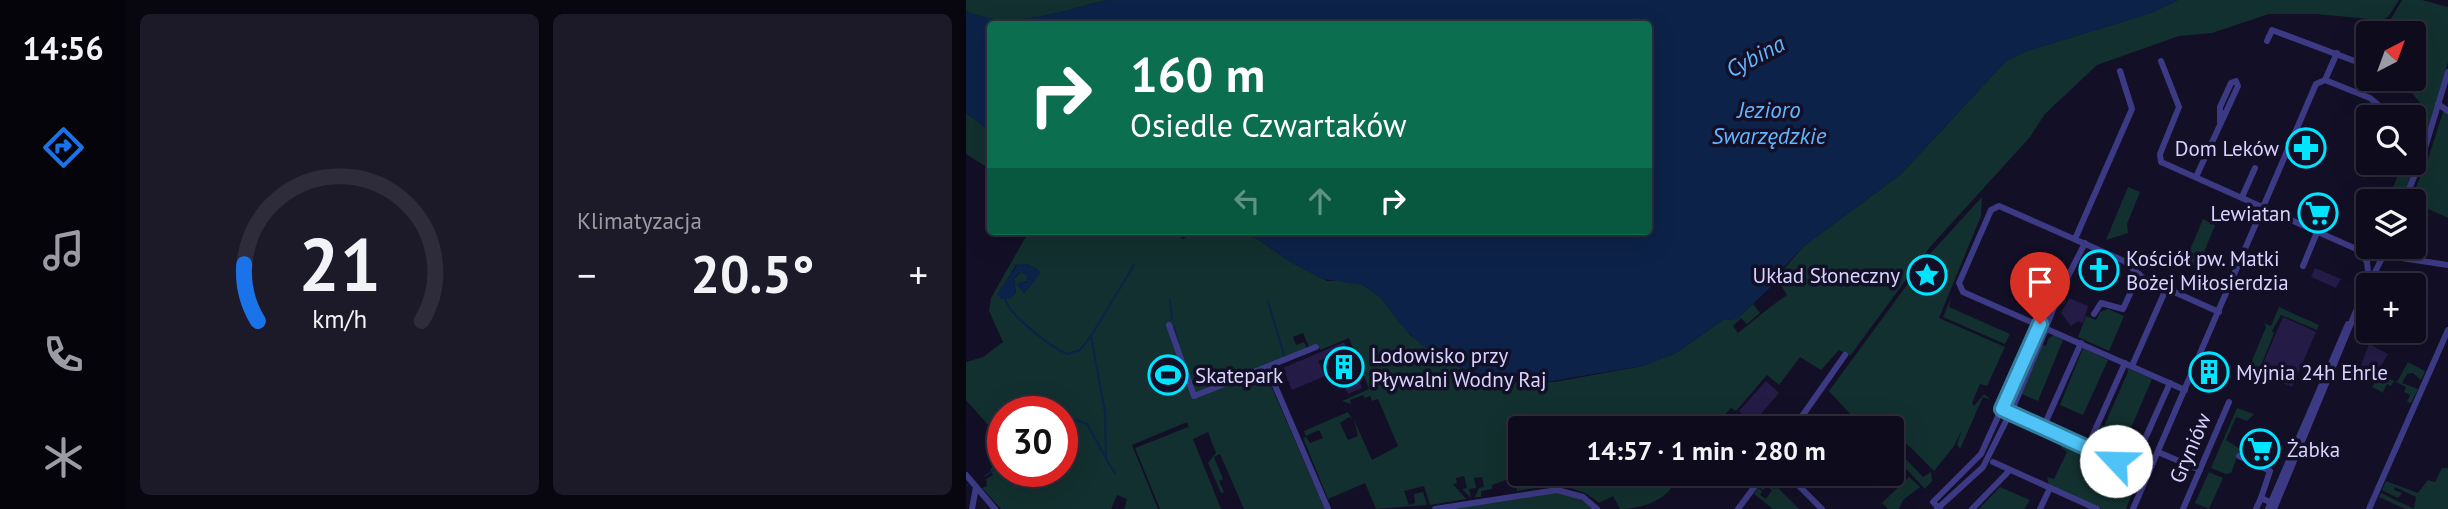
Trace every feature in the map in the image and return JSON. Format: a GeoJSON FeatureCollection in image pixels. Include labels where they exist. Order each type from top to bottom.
{"type":"FeatureCollection","features":[{"type":"Feature","properties":{"kind":"street"},"geometry":{"type":"LineString","coordinates":[[2267,41],[2272,30],[2312,47],[2320,46],[2356,61]]}},
{"type":"Feature","properties":{"kind":"street"},"geometry":{"type":"LineString","coordinates":[[2325,80],[2337,53]]}},
{"type":"Feature","properties":{"kind":"street"},"geometry":{"type":"LineString","coordinates":[[2161,61],[2179,107],[2160,160],[2354,246],[2367,262],[2368,273]]}},
{"type":"Feature","properties":{"kind":"street"},"geometry":{"type":"LineString","coordinates":[[2075,239],[2132,109],[2120,71]]}},
{"type":"Feature","properties":{"kind":"street"},"geometry":{"type":"LineString","coordinates":[[2408,189],[2448,72]]}},
{"type":"Feature","properties":{"kind":"street"},"geometry":{"type":"LineString","coordinates":[[2133,509],[2316,85],[2320,80],[2325,80],[2372,99],[2376,104]]}},
{"type":"Feature","properties":{"kind":"street"},"geometry":{"type":"LineString","coordinates":[[2196,177],[2238,86],[2236,81],[2231,82],[2220,107],[2220,122]]}},
{"type":"Feature","properties":{"kind":"street"},"geometry":{"type":"LineString","coordinates":[[2438,104],[2448,111]]}},
{"type":"Feature","properties":{"kind":"street"},"geometry":{"type":"LineString","coordinates":[[2242,197],[2255,168]]}},
{"type":"Feature","properties":{"kind":"street"},"geometry":{"type":"LineString","coordinates":[[2185,390],[1963,292],[1959,283],[1994,206],[2000,206],[2126,262],[2138,274],[2165,289],[2219,312]]}},
{"type":"Feature","properties":{"kind":"street"},"geometry":{"type":"LineString","coordinates":[[2303,267],[2318,230]]}},
{"type":"Feature","properties":{"kind":"street"},"geometry":{"type":"LineString","coordinates":[[1937,507],[1980,456],[2085,243]]}},
{"type":"Feature","properties":{"kind":"street"},"geometry":{"type":"LineString","coordinates":[[2417,259],[2448,265]]}},
{"type":"Feature","properties":{"kind":"street"},"geometry":{"type":"LineString","coordinates":[[2094,314],[2101,303],[2123,309],[2138,274]]}},
{"type":"Feature","properties":{"kind":"street"},"geometry":{"type":"LineString","coordinates":[[2087,448],[2165,289]]}},
{"type":"Feature","properties":{"kind":"street"},"geometry":{"type":"LineString","coordinates":[[2261,498],[2272,506],[2356,311]]}},
{"type":"Feature","properties":{"kind":"street"},"geometry":{"type":"LineString","coordinates":[[1169,325],[1194,396],[1316,347]]}},
{"type":"Feature","properties":{"kind":"street"},"geometry":{"type":"LineString","coordinates":[[1937,507],[1983,467],[2010,412],[2044,326]]}},
{"type":"Feature","properties":{"kind":"street"},"geometry":{"type":"LineString","coordinates":[[2369,509],[2448,330]]}},
{"type":"Feature","properties":{"kind":"street"},"geometry":{"type":"LineString","coordinates":[[2043,428],[2081,343]]}},
{"type":"Feature","properties":{"kind":"street"},"geometry":{"type":"LineString","coordinates":[[1802,416],[1845,355]]}},
{"type":"Feature","properties":{"kind":"street"},"geometry":{"type":"LineString","coordinates":[[1267,367],[1328,509]]}},
{"type":"Feature","properties":{"kind":"street"},"geometry":{"type":"LineString","coordinates":[[2132,468],[2170,383]]}},
{"type":"Feature","properties":{"kind":"street","name":"Gryniów"},"geometry":{"type":"LineString","coordinates":[[2183,509],[2229,401]]}},
{"type":"Feature","properties":{"kind":"street"},"geometry":{"type":"LineString","coordinates":[[2002,409],[2148,475]]}},
{"type":"Feature","properties":{"kind":"street"},"geometry":{"type":"LineString","coordinates":[[2158,452],[2200,470]]}},
{"type":"Feature","properties":{"kind":"street"},"geometry":{"type":"LineString","coordinates":[[2239,456],[2271,472],[2256,509]]}},
{"type":"Feature","properties":{"kind":"street"},"geometry":{"type":"LineString","coordinates":[[1993,462],[2096,509]]}},
{"type":"Feature","properties":{"kind":"street"},"geometry":{"type":"LineString","coordinates":[[1972,509],[2010,470]]}},
{"type":"Feature","properties":{"kind":"street"},"geometry":{"type":"LineString","coordinates":[[966,475],[995,509]]}},
{"type":"Feature","properties":{"kind":"street"},"geometry":{"type":"LineString","coordinates":[[1738,509],[1755,486]]}},
{"type":"Feature","properties":{"kind":"street"},"geometry":{"type":"LineString","coordinates":[[1799,486],[1822,509]]}},
{"type":"Feature","properties":{"kind":"street"},"geometry":{"type":"LineString","coordinates":[[972,509],[976,487]]}},
{"type":"Feature","properties":{"kind":"street"},"geometry":{"type":"LineString","coordinates":[[2040,509],[2050,488]]}},
{"type":"Feature","properties":{"kind":"street"},"geometry":{"type":"LineString","coordinates":[[1435,509],[1557,490],[1583,497],[1597,509]]}},
{"type":"Feature","properties":{"kind":"green space"},"geometry":{"type":"Polygon","coordinates":[[[966,0],[1108,0],[1037,17],[1000,20],[966,11],[966,0]]]}},
{"type":"Feature","properties":{"kind":"green space"},"geometry":{"type":"Polygon","coordinates":[[[2178,0],[2399,0],[2388,17],[2381,20],[2316,14],[2269,14],[2212,33],[2179,36],[2097,65],[2045,114],[2030,137],[1930,247],[1850,356],[1839,350],[1821,370],[1800,357],[1779,385],[1767,375],[1736,411],[1731,408],[1724,416],[1508,416],[1508,479],[1492,485],[1492,489],[1481,491],[1481,497],[1475,497],[1479,488],[1484,487],[1482,477],[1474,478],[1476,488],[1469,489],[1471,498],[1462,489],[1467,488],[1464,476],[1456,478],[1457,483],[1453,484],[1466,499],[1430,505],[1424,486],[1404,491],[1409,505],[1415,503],[1414,494],[1423,492],[1427,505],[1376,509],[1365,483],[1328,499],[1303,438],[1306,437],[1310,443],[1323,438],[1319,430],[1306,436],[1304,431],[1348,412],[1352,419],[1349,417],[1340,423],[1348,440],[1358,436],[1354,420],[1372,460],[1398,446],[1378,399],[1372,401],[1370,396],[1365,398],[1363,395],[1350,400],[1351,404],[1342,401],[1369,389],[1349,338],[1320,350],[1318,344],[1309,347],[1303,333],[1293,337],[1296,345],[1304,342],[1307,348],[1264,370],[1325,509],[1244,509],[1220,454],[1214,457],[1223,479],[1219,481],[1224,492],[1221,493],[1208,463],[1216,453],[1208,432],[1193,439],[1221,509],[1160,509],[1135,448],[1188,427],[1190,432],[1187,422],[1132,445],[1158,509],[1124,509],[1127,499],[1117,495],[1111,509],[1001,509],[982,488],[1078,487],[1078,396],[987,396],[987,424],[966,400],[966,362],[983,357],[1003,342],[989,311],[991,298],[1027,235],[1178,235],[1183,239],[1190,235],[1243,235],[1256,238],[1289,261],[1327,281],[1354,281],[1363,285],[1381,298],[1410,335],[1451,364],[1480,375],[1512,382],[1555,382],[1642,366],[1676,353],[1723,320],[1737,319],[1753,304],[1760,313],[1747,324],[1741,318],[1733,326],[1738,333],[1787,295],[1776,278],[1804,246],[1901,174],[2006,61],[2027,51],[2151,13],[2178,0]],[[1027,264],[1016,265],[998,294],[1002,299],[1009,299],[1016,293],[1014,279],[1022,271],[1028,275],[1027,281],[1017,284],[1024,293],[1034,281],[1037,269],[1027,264]]]}},
{"type":"Feature","properties":{"kind":"green space"},"geometry":{"type":"Polygon","coordinates":[[[2402,0],[2422,0],[2448,7],[2448,62],[2426,136],[2426,105],[2422,105],[2410,91],[2426,91],[2426,21],[2384,21],[2391,19],[2402,0]]]}},
{"type":"Feature","properties":{"kind":"green space"},"geometry":{"type":"Polygon","coordinates":[[[2444,109],[2448,113],[2448,218],[2426,208],[2426,189],[2415,189],[2421,175],[2426,175],[2428,159],[2444,109]]]}},
{"type":"Feature","properties":{"kind":"green space"},"geometry":{"type":"Polygon","coordinates":[[[966,113],[987,129],[987,167],[966,154],[966,113]]]}},
{"type":"Feature","properties":{"kind":"green space"},"geometry":{"type":"Polygon","coordinates":[[[2398,175],[2412,175],[2406,189],[2393,189],[2398,175]]]}},
{"type":"Feature","properties":{"kind":"green space"},"geometry":{"type":"Polygon","coordinates":[[[2128,187],[2140,192],[2127,224],[2128,233],[2106,240],[2128,187]]]}},
{"type":"Feature","properties":{"kind":"green space"},"geometry":{"type":"Polygon","coordinates":[[[1982,197],[1981,216],[1939,318],[2005,347],[1987,386],[1980,384],[1972,403],[1974,406],[1984,394],[1991,400],[1983,397],[1960,449],[1957,444],[1962,430],[1954,446],[1934,471],[1907,444],[1904,447],[1904,416],[1852,416],[1829,391],[1929,255],[1982,197]]]}},
{"type":"Feature","properties":{"kind":"green space"},"geometry":{"type":"Polygon","coordinates":[[[2203,219],[2215,225],[2198,267],[2181,259],[2189,252],[2203,219]]]}},
{"type":"Feature","properties":{"kind":"green space"},"geometry":{"type":"Polygon","coordinates":[[[1951,298],[1949,307],[2010,334],[2005,344],[1943,317],[1951,298]]]}},
{"type":"Feature","properties":{"kind":"green space"},"geometry":{"type":"Polygon","coordinates":[[[2279,307],[2319,325],[2317,330],[2281,315],[2272,331],[2274,333],[2260,368],[2255,366],[2253,370],[2248,370],[2266,327],[2264,323],[2271,326],[2279,307]]]}},
{"type":"Feature","properties":{"kind":"green space"},"geometry":{"type":"Polygon","coordinates":[[[2108,309],[2124,316],[2109,351],[2078,337],[2086,316],[2096,320],[2100,312],[2108,309]]]}},
{"type":"Feature","properties":{"kind":"green space"},"geometry":{"type":"Polygon","coordinates":[[[2054,335],[2063,340],[2038,401],[2019,393],[2041,344],[2046,346],[2048,339],[2054,335]]]}},
{"type":"Feature","properties":{"kind":"green space"},"geometry":{"type":"Polygon","coordinates":[[[2083,348],[2108,360],[2083,415],[2060,405],[2083,348]]]}},
{"type":"Feature","properties":{"kind":"green space"},"geometry":{"type":"Polygon","coordinates":[[[2408,362],[2425,371],[2421,380],[2413,373],[2407,374],[2402,383],[2418,389],[2411,403],[2407,402],[2410,395],[2404,392],[2406,387],[2394,381],[2391,386],[2387,384],[2383,392],[2388,395],[2372,387],[2380,375],[2397,382],[2408,362]]]}},
{"type":"Feature","properties":{"kind":"green space"},"geometry":{"type":"Polygon","coordinates":[[[2127,368],[2152,379],[2125,442],[2098,430],[2101,425],[2104,426],[2128,372],[2127,368]]]}},
{"type":"Feature","properties":{"kind":"green space"},"geometry":{"type":"Polygon","coordinates":[[[2237,408],[2254,414],[2247,421],[2236,417],[2226,440],[2240,449],[2231,473],[2226,474],[2211,468],[2237,408]]]}},
{"type":"Feature","properties":{"kind":"green space"},"geometry":{"type":"Polygon","coordinates":[[[2066,442],[2139,475],[2126,509],[2102,509],[2049,485],[2047,477],[2054,479],[2067,452],[2060,446],[2066,442]]]}},
{"type":"Feature","properties":{"kind":"green space"},"geometry":{"type":"Polygon","coordinates":[[[1904,457],[1923,477],[1931,472],[1932,481],[1925,489],[1904,467],[1904,457]]]}},
{"type":"Feature","properties":{"kind":"green space"},"geometry":{"type":"Polygon","coordinates":[[[2442,468],[2448,468],[2448,509],[2414,509],[2416,497],[2395,487],[2394,490],[2402,493],[2398,498],[2382,490],[2386,481],[2418,493],[2428,480],[2435,482],[2442,468]]]}},
{"type":"Feature","properties":{"kind":"green space"},"geometry":{"type":"Polygon","coordinates":[[[2209,472],[2223,478],[2209,509],[2195,503],[2209,472]]]}},
{"type":"Feature","properties":{"kind":"green space"},"geometry":{"type":"Polygon","coordinates":[[[1909,477],[1920,487],[1903,500],[1899,509],[1888,509],[1882,503],[1900,486],[1904,486],[1909,477]]]}},
{"type":"Feature","properties":{"kind":"green space"},"geometry":{"type":"Polygon","coordinates":[[[1516,486],[1672,486],[1657,500],[1635,508],[1620,509],[1613,496],[1599,503],[1570,488],[1550,487],[1517,491],[1516,486]]]}},
{"type":"Feature","properties":{"kind":"green space"},"geometry":{"type":"Polygon","coordinates":[[[1766,486],[1776,486],[1773,489],[1778,488],[1799,509],[1773,509],[1754,494],[1758,488],[1762,491],[1760,495],[1766,499],[1772,490],[1766,486]]]}},
{"type":"Feature","properties":{"kind":"green space"},"geometry":{"type":"Polygon","coordinates":[[[2000,487],[2030,500],[2024,509],[1979,509],[2000,487]]]}},
{"type":"Feature","properties":{"kind":"green space"},"geometry":{"type":"Polygon","coordinates":[[[1554,492],[1576,496],[1594,509],[1450,509],[1554,492]]]}},
{"type":"Feature","properties":{"kind":"green space"},"geometry":{"type":"Polygon","coordinates":[[[2381,493],[2414,509],[2405,509],[2379,497],[2381,493]]]}},
{"type":"Feature","properties":{"kind":"water","name":"Jezioro Swarzędzkie"},"geometry":{"type":"Polygon","coordinates":[[[1108,0],[2178,0],[2151,13],[2027,51],[2006,61],[1901,174],[1804,246],[1783,268],[1776,282],[1737,319],[1723,320],[1676,353],[1642,366],[1540,383],[1480,375],[1451,364],[1420,344],[1400,324],[1381,298],[1363,285],[1322,279],[1289,261],[1256,238],[1244,235],[1652,235],[1652,21],[987,21],[987,129],[966,113],[966,11],[1001,20],[1055,13],[1108,0]]]}},
{"type":"Feature","properties":{"kind":"water"},"geometry":{"type":"Polygon","coordinates":[[[1018,264],[1027,264],[1039,270],[1040,274],[1024,293],[1017,284],[1022,281],[1026,283],[1028,276],[1020,272],[1014,279],[1016,293],[1009,299],[1002,299],[997,294],[1018,264]]]}},
{"type":"Feature","properties":{"kind":"building","name":"Kościół pw. Matki Bożej Miłosierdzia"},"geometry":{"type":"Polygon","coordinates":[[[2097,258],[2109,263],[2111,270],[2100,284],[2083,274],[2088,262],[2097,258]]]}},
{"type":"Feature","properties":{"kind":"building"},"geometry":{"type":"Polygon","coordinates":[[[2315,268],[2341,279],[2336,288],[2311,277],[2315,268]]]}},
{"type":"Feature","properties":{"kind":"building"},"geometry":{"type":"Polygon","coordinates":[[[2069,298],[2088,306],[2083,323],[2078,321],[2071,326],[2061,313],[2069,298]]]}},
{"type":"Feature","properties":{"kind":"building"},"geometry":{"type":"Polygon","coordinates":[[[2283,317],[2316,332],[2292,387],[2253,370],[2255,365],[2261,368],[2283,317]]]}},
{"type":"Feature","properties":{"kind":"building"},"geometry":{"type":"Polygon","coordinates":[[[1344,342],[1362,388],[1348,394],[1330,357],[1318,361],[1325,376],[1292,390],[1283,368],[1344,342]]]}},
{"type":"Feature","properties":{"kind":"building"},"geometry":{"type":"Polygon","coordinates":[[[2369,344],[2388,354],[2379,370],[2368,372],[2360,368],[2369,344]]]}},
{"type":"Feature","properties":{"kind":"building"},"geometry":{"type":"Polygon","coordinates":[[[1766,381],[1779,393],[1759,416],[1745,416],[1739,411],[1766,381]]]}},
{"type":"Feature","properties":{"kind":"waterway"},"geometry":{"type":"LineString","coordinates":[[1078,421],[1087,424],[1106,458],[1105,412],[1091,336],[1134,265]]}},
{"type":"Feature","properties":{"kind":"waterway"},"geometry":{"type":"LineString","coordinates":[[1005,299],[1022,322],[1067,354],[1080,350],[1091,336]]}},
{"type":"Feature","properties":{"kind":"waterway"},"geometry":{"type":"LineString","coordinates":[[1170,300],[1172,319]]}},
{"type":"Feature","properties":{"kind":"waterway"},"geometry":{"type":"LineString","coordinates":[[1268,301],[1284,355]]}},
{"type":"Feature","properties":{"kind":"waterway"},"geometry":{"type":"LineString","coordinates":[[1174,327],[1178,342]]}},
{"type":"Feature","properties":{"kind":"waterway"},"geometry":{"type":"LineString","coordinates":[[1106,459],[1115,473]]}},
{"type":"Feature","properties":{"kind":"place","name":"Dom Leków"},"geometry":{"type":"Point","coordinates":[2306,148]}},
{"type":"Feature","properties":{"kind":"place","name":"Lewiatan"},"geometry":{"type":"Point","coordinates":[2318,213]}},
{"type":"Feature","properties":{"kind":"place","name":"Kościół pw. Matki Bożej Miłosierdzia"},"geometry":{"type":"Point","coordinates":[2099,270]}},
{"type":"Feature","properties":{"kind":"place","name":"Układ Słoneczny"},"geometry":{"type":"Point","coordinates":[1927,275]}},
{"type":"Feature","properties":{"kind":"place","name":"Lodowisko przy Pływalni Wodny Raj"},"geometry":{"type":"Point","coordinates":[1344,367]}},
{"type":"Feature","properties":{"kind":"place","name":"Myjnia 24h Ehrle"},"geometry":{"type":"Point","coordinates":[2209,372]}},
{"type":"Feature","properties":{"kind":"place","name":"Skatepark"},"geometry":{"type":"Point","coordinates":[1168,375]}},
{"type":"Feature","properties":{"kind":"place","name":"Żabka"},"geometry":{"type":"Point","coordinates":[2260,449]}},
{"type":"Feature","properties":{"kind":"route"},"geometry":{"type":"LineString","coordinates":[[2040,324],[2002,409],[2116,461]]}},
{"type":"Feature","properties":{"kind":"water label","name":"Cybina"},"geometry":{"type":"Point","coordinates":[1755,56]}}]}
